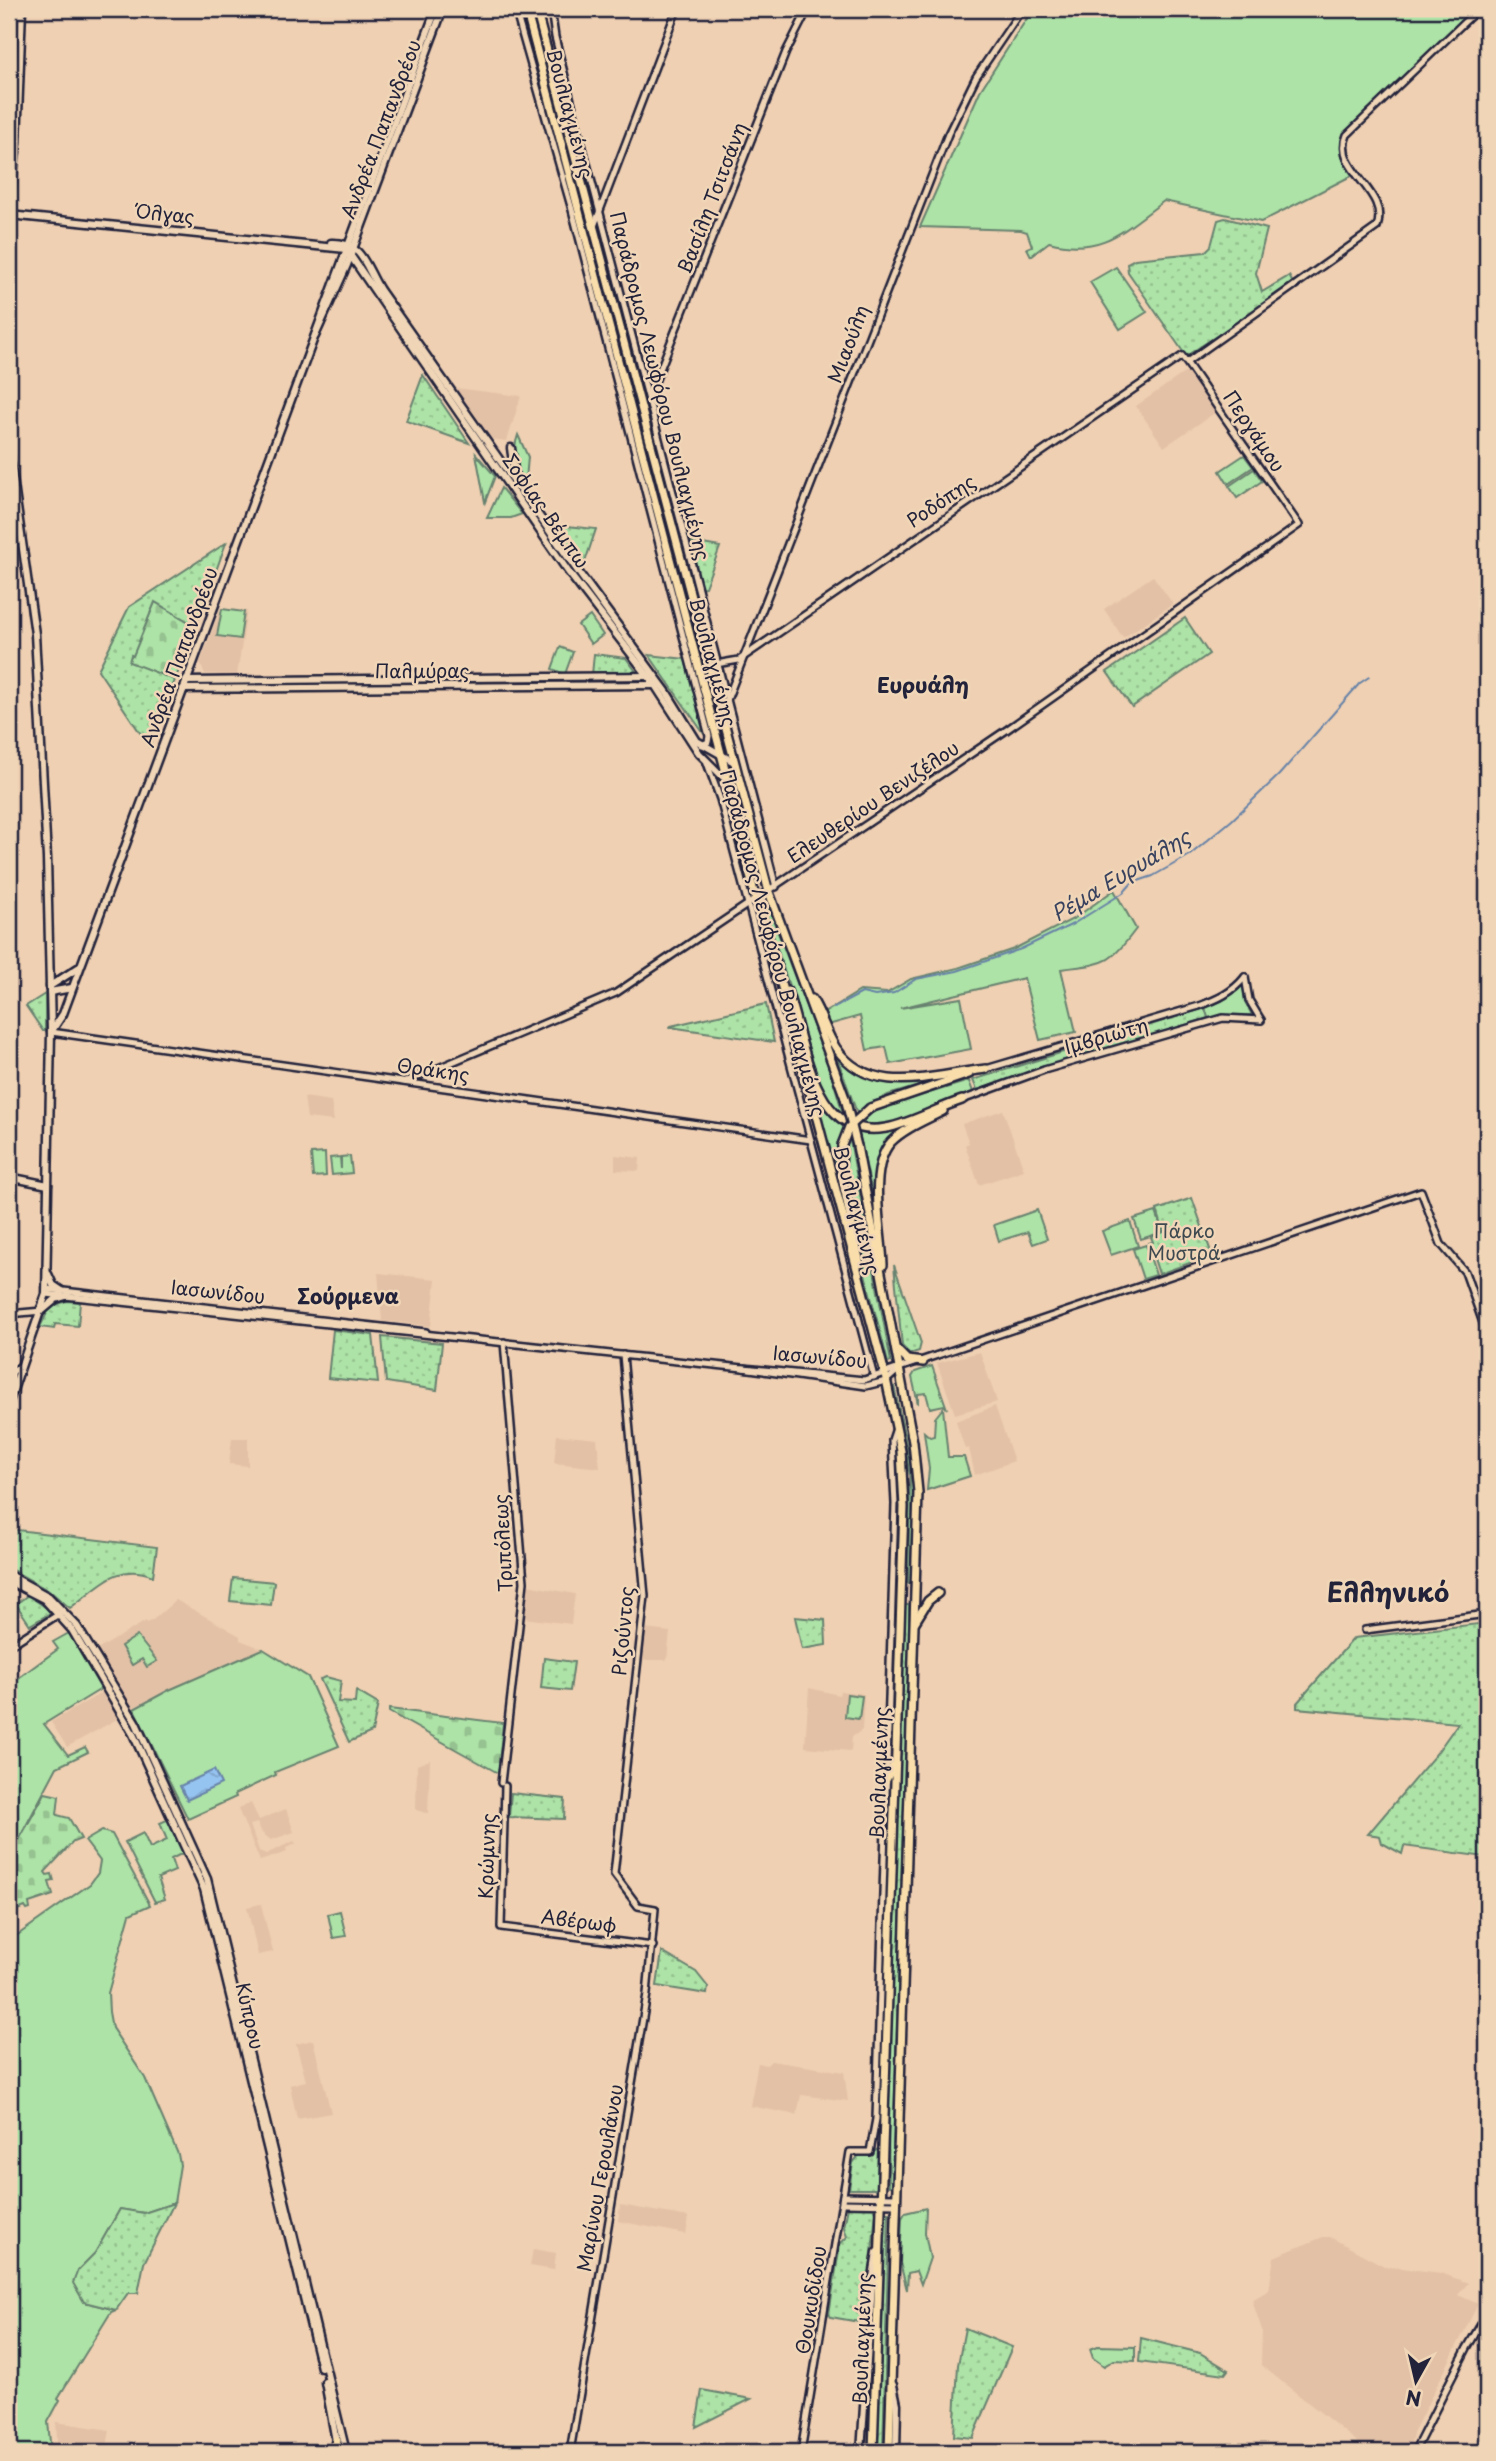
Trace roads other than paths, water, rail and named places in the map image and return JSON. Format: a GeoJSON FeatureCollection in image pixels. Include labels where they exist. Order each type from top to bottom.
{"type":"FeatureCollection","features":[{"type":"Feature","properties":{"kind":"main road"},"geometry":{"type":"LineString","coordinates":[[9,212],[17,143],[22,9]]}},
{"type":"Feature","properties":{"kind":"main road","name":"Ανδρέα Παπανδρέου"},"geometry":{"type":"LineString","coordinates":[[349,248],[436,9]]}},
{"type":"Feature","properties":{"kind":"main road","name":"Ανδρέα Παπανδρέου"},"geometry":{"type":"LineString","coordinates":[[51,1032],[63,1014],[314,337],[443,9]]}},
{"type":"Feature","properties":{"kind":"main road","name":"Βουλιαγμένης"},"geometry":{"type":"LineString","coordinates":[[526,9],[729,784],[752,903],[775,961],[886,1378],[904,1480],[873,2452]]}},
{"type":"Feature","properties":{"kind":"main road","name":"Βουλιαγμένης"},"geometry":{"type":"LineString","coordinates":[[536,9],[769,892],[845,1098],[857,1146],[917,1478],[889,2452]]}},
{"type":"Feature","properties":{"kind":"main road"},"geometry":{"type":"LineString","coordinates":[[520,22],[531,29]]}},
{"type":"Feature","properties":{"kind":"main road","name":"Όλγας"},"geometry":{"type":"LineString","coordinates":[[9,212],[349,248]]}},
{"type":"Feature","properties":{"kind":"main road","name":"Σοφίας Βέμπω"},"geometry":{"type":"LineString","coordinates":[[349,248],[652,676],[706,761],[729,784]]}},
{"type":"Feature","properties":{"kind":"main road","name":"Σοφίας Βέμπω"},"geometry":{"type":"LineString","coordinates":[[349,248],[374,294],[558,556],[652,676]]}},
{"type":"Feature","properties":{"kind":"main road"},"geometry":{"type":"LineString","coordinates":[[511,448],[516,483]]}},
{"type":"Feature","properties":{"kind":"main road"},"geometry":{"type":"LineString","coordinates":[[9,450],[35,634],[47,858],[51,1032],[46,1292],[42,1311],[9,1402]]}},
{"type":"Feature","properties":{"kind":"main road","name":"Παλμύρας"},"geometry":{"type":"LineString","coordinates":[[186,681],[652,676]]}},
{"type":"Feature","properties":{"kind":"main road","name":"Σοφίας Βέμπω"},"geometry":{"type":"LineString","coordinates":[[658,685],[702,746]]}},
{"type":"Feature","properties":{"kind":"main road","name":"Παλμύρας"},"geometry":{"type":"LineString","coordinates":[[183,689],[658,685]]}},
{"type":"Feature","properties":{"kind":"main road"},"geometry":{"type":"LineString","coordinates":[[702,746],[734,762]]}},
{"type":"Feature","properties":{"kind":"main road"},"geometry":{"type":"LineString","coordinates":[[775,961],[817,1085],[827,1104],[843,1120],[862,1127],[884,1128],[962,1100]]}},
{"type":"Feature","properties":{"kind":"main road"},"geometry":{"type":"LineString","coordinates":[[49,965],[57,974],[67,976]]}},
{"type":"Feature","properties":{"kind":"main road"},"geometry":{"type":"LineString","coordinates":[[50,989],[80,967]]}},
{"type":"Feature","properties":{"kind":"main road"},"geometry":{"type":"LineString","coordinates":[[803,985],[835,1046],[848,1061],[868,1076],[902,1080],[986,1069]]}},
{"type":"Feature","properties":{"kind":"main road"},"geometry":{"type":"LineString","coordinates":[[50,989],[72,988]]}},
{"type":"Feature","properties":{"kind":"main road"},"geometry":{"type":"LineString","coordinates":[[868,1310],[841,1172],[842,1144],[849,1127],[870,1108],[986,1069]]}},
{"type":"Feature","properties":{"kind":"main road"},"geometry":{"type":"LineString","coordinates":[[883,1288],[877,1181],[883,1154],[898,1136],[962,1100]]}},
{"type":"Feature","properties":{"kind":"main road"},"geometry":{"type":"LineString","coordinates":[[9,1177],[48,1185]]}},
{"type":"Feature","properties":{"kind":"main road"},"geometry":{"type":"LineString","coordinates":[[42,1311],[64,1294],[52,1283],[46,1267]]}},
{"type":"Feature","properties":{"kind":"main road"},"geometry":{"type":"LineString","coordinates":[[894,1344],[903,1358],[923,1362]]}},
{"type":"Feature","properties":{"kind":"main road","name":"Κύπρου"},"geometry":{"type":"LineString","coordinates":[[9,1575],[44,1593],[68,1614],[136,1723],[209,1886],[346,2452]]}},
{"type":"Feature","properties":{"kind":"main road"},"geometry":{"type":"LineString","coordinates":[[9,1581],[40,1596],[60,1614]]}},
{"type":"Feature","properties":{"kind":"main road"},"geometry":{"type":"LineString","coordinates":[[914,1625],[929,1601],[938,1593]]}},
{"type":"Feature","properties":{"kind":"main road","name":"Κύπρου"},"geometry":{"type":"LineString","coordinates":[[60,1614],[133,1734],[204,1889],[324,2380],[336,2440]]}},
{"type":"Feature","properties":{"kind":"main road"},"geometry":{"type":"LineString","coordinates":[[888,1711],[896,1721]]}},
{"type":"Feature","properties":{"kind":"main road"},"geometry":{"type":"LineString","coordinates":[[886,1780],[895,1762]]}},
{"type":"Feature","properties":{"kind":"main road"},"geometry":{"type":"LineString","coordinates":[[885,1809],[893,1824]]}},
{"type":"Feature","properties":{"kind":"main road"},"geometry":{"type":"LineString","coordinates":[[878,2084],[885,2067]]}},
{"type":"Feature","properties":{"kind":"main road"},"geometry":{"type":"LineString","coordinates":[[876,2119],[884,2127]]}},
{"type":"Feature","properties":{"kind":"main road"},"geometry":{"type":"LineString","coordinates":[[862,2452],[872,2284],[882,2234]]}},
{"type":"Feature","properties":{"kind":"main road","name":"Βουλιαγμένης"},"geometry":{"type":"LineString","coordinates":[[892,2382],[897,2404],[896,2452]]}},
{"type":"Feature","properties":{"kind":"main road"},"geometry":{"type":"LineString","coordinates":[[336,2440],[336,2452]]}},
{"type":"Feature","properties":{"kind":"street","name":"Παράδρομος Λεωφόρου Βουλιαγμένης"},"geometry":{"type":"LineString","coordinates":[[515,9],[572,209],[709,736],[708,742],[702,746]]}},
{"type":"Feature","properties":{"kind":"street"},"geometry":{"type":"LineString","coordinates":[[594,226],[677,9]]}},
{"type":"Feature","properties":{"kind":"street","name":"Βασίλη Τσιτσάνη"},"geometry":{"type":"LineString","coordinates":[[648,399],[786,52],[808,9]]}},
{"type":"Feature","properties":{"kind":"street","name":"Μιαούλη"},"geometry":{"type":"LineString","coordinates":[[727,702],[943,146],[976,76],[1022,9]]}},
{"type":"Feature","properties":{"kind":"street"},"geometry":{"type":"LineString","coordinates":[[1186,362],[1372,233],[1380,220],[1378,207],[1345,157],[1343,146],[1347,135],[1478,9]]}},
{"type":"Feature","properties":{"kind":"street","name":"Παράδρομος Λεωφόρου Βουλιαγμένης"},"geometry":{"type":"LineString","coordinates":[[552,10],[600,214],[776,887]]}},
{"type":"Feature","properties":{"kind":"street"},"geometry":{"type":"LineString","coordinates":[[595,194],[608,193]]}},
{"type":"Feature","properties":{"kind":"street","name":"Ροδόπης"},"geometry":{"type":"LineString","coordinates":[[716,664],[734,662],[743,657],[1182,356]]}},
{"type":"Feature","properties":{"kind":"street","name":"Περγάμου"},"geometry":{"type":"LineString","coordinates":[[1182,356],[1299,525]]}},
{"type":"Feature","properties":{"kind":"street","name":"Ελευθερίου Βενιζέλου"},"geometry":{"type":"LineString","coordinates":[[405,1082],[616,993],[787,880],[1299,525]]}},
{"type":"Feature","properties":{"kind":"street"},"geometry":{"type":"LineString","coordinates":[[722,685],[733,685]]}},
{"type":"Feature","properties":{"kind":"street","name":"Παράδρομος Λεωφόρου Βουλιαγμένης"},"geometry":{"type":"LineString","coordinates":[[706,761],[752,903],[810,1140],[874,1377]]}},
{"type":"Feature","properties":{"kind":"street"},"geometry":{"type":"LineString","coordinates":[[773,875],[787,880]]}},
{"type":"Feature","properties":{"kind":"street","name":"Ιμβριώτη"},"geometry":{"type":"LineString","coordinates":[[962,1100],[1044,1070],[1223,1018],[1261,1020],[1248,1000],[1245,977],[1235,989],[1199,1006],[986,1069]]}},
{"type":"Feature","properties":{"kind":"street","name":"Θράκης"},"geometry":{"type":"LineString","coordinates":[[51,1032],[810,1140]]}},
{"type":"Feature","properties":{"kind":"street"},"geometry":{"type":"LineString","coordinates":[[899,1370],[1421,1191],[1441,1244],[1465,1272],[1487,1334]]}},
{"type":"Feature","properties":{"kind":"street","name":"Ιασωνίδου"},"geometry":{"type":"LineString","coordinates":[[46,1292],[417,1329],[429,1333],[504,1342],[743,1368],[864,1380],[886,1378]]}},
{"type":"Feature","properties":{"kind":"street"},"geometry":{"type":"LineString","coordinates":[[9,1314],[42,1311]]}},
{"type":"Feature","properties":{"kind":"street","name":"Τριπόλεως"},"geometry":{"type":"LineString","coordinates":[[503,1785],[524,1582],[504,1342]]}},
{"type":"Feature","properties":{"kind":"street","name":"Ριζούντος"},"geometry":{"type":"LineString","coordinates":[[623,1355],[645,1596],[614,1874],[638,1906],[655,1909]]}},
{"type":"Feature","properties":{"kind":"street"},"geometry":{"type":"LineString","coordinates":[[9,1374],[21,1366]]}},
{"type":"Feature","properties":{"kind":"street","name":"Ιασωνίδου"},"geometry":{"type":"LineString","coordinates":[[743,1368],[866,1386],[899,1370]]}},
{"type":"Feature","properties":{"kind":"street"},"geometry":{"type":"LineString","coordinates":[[876,2119],[891,1623],[892,1440],[896,1426]]}},
{"type":"Feature","properties":{"kind":"street"},"geometry":{"type":"LineString","coordinates":[[9,1646],[60,1614],[68,1614]]}},
{"type":"Feature","properties":{"kind":"street"},"geometry":{"type":"LineString","coordinates":[[1366,1630],[1487,1614]]}},
{"type":"Feature","properties":{"kind":"street","name":"Κρώμνης"},"geometry":{"type":"LineString","coordinates":[[501,1927],[503,1785]]}},
{"type":"Feature","properties":{"kind":"street","name":"Μαρίνου Γερουλάνου"},"geometry":{"type":"LineString","coordinates":[[570,2452],[653,1946],[655,1909]]}},
{"type":"Feature","properties":{"kind":"street","name":"Αβέρωφ"},"geometry":{"type":"LineString","coordinates":[[501,1927],[653,1946]]}},
{"type":"Feature","properties":{"kind":"street","name":"Θουκυδίδου"},"geometry":{"type":"LineString","coordinates":[[801,2452],[850,2152],[870,2152],[876,2119]]}},
{"type":"Feature","properties":{"kind":"street"},"geometry":{"type":"LineString","coordinates":[[843,2199],[896,2200]]}},
{"type":"Feature","properties":{"kind":"street"},"geometry":{"type":"LineString","coordinates":[[1414,2452],[1487,2314]]}},
{"type":"Feature","properties":{"kind":"water"},"geometry":{"type":"Polygon","coordinates":[[[214,1770],[221,1784],[187,1800],[180,1786],[214,1770]]]}},
{"type":"Feature","properties":{"kind":"waterway","name":"Ρέμα Ευρυάλης"},"geometry":{"type":"LineString","coordinates":[[834,1008],[862,993],[875,996],[894,993],[916,979],[957,971],[1021,949],[1073,924],[1123,893],[1132,883],[1153,876],[1190,855],[1279,775],[1360,683],[1369,677]]}},
{"type":"Feature","properties":{"kind":"district","name":"Ευρυάλη"},"geometry":{"type":"Point","coordinates":[923,686]}},
{"type":"Feature","properties":{"kind":"district","name":"Σούρμενα"},"geometry":{"type":"Point","coordinates":[348,1297]}},
{"type":"Feature","properties":{"kind":"district","name":"Ελληνικό"},"geometry":{"type":"Point","coordinates":[1388,1593]}},
{"type":"Feature","properties":{"kind":"park label","name":"Πάρκο Μυστρά"},"geometry":{"type":"Point","coordinates":[1184,1242]}}]}
